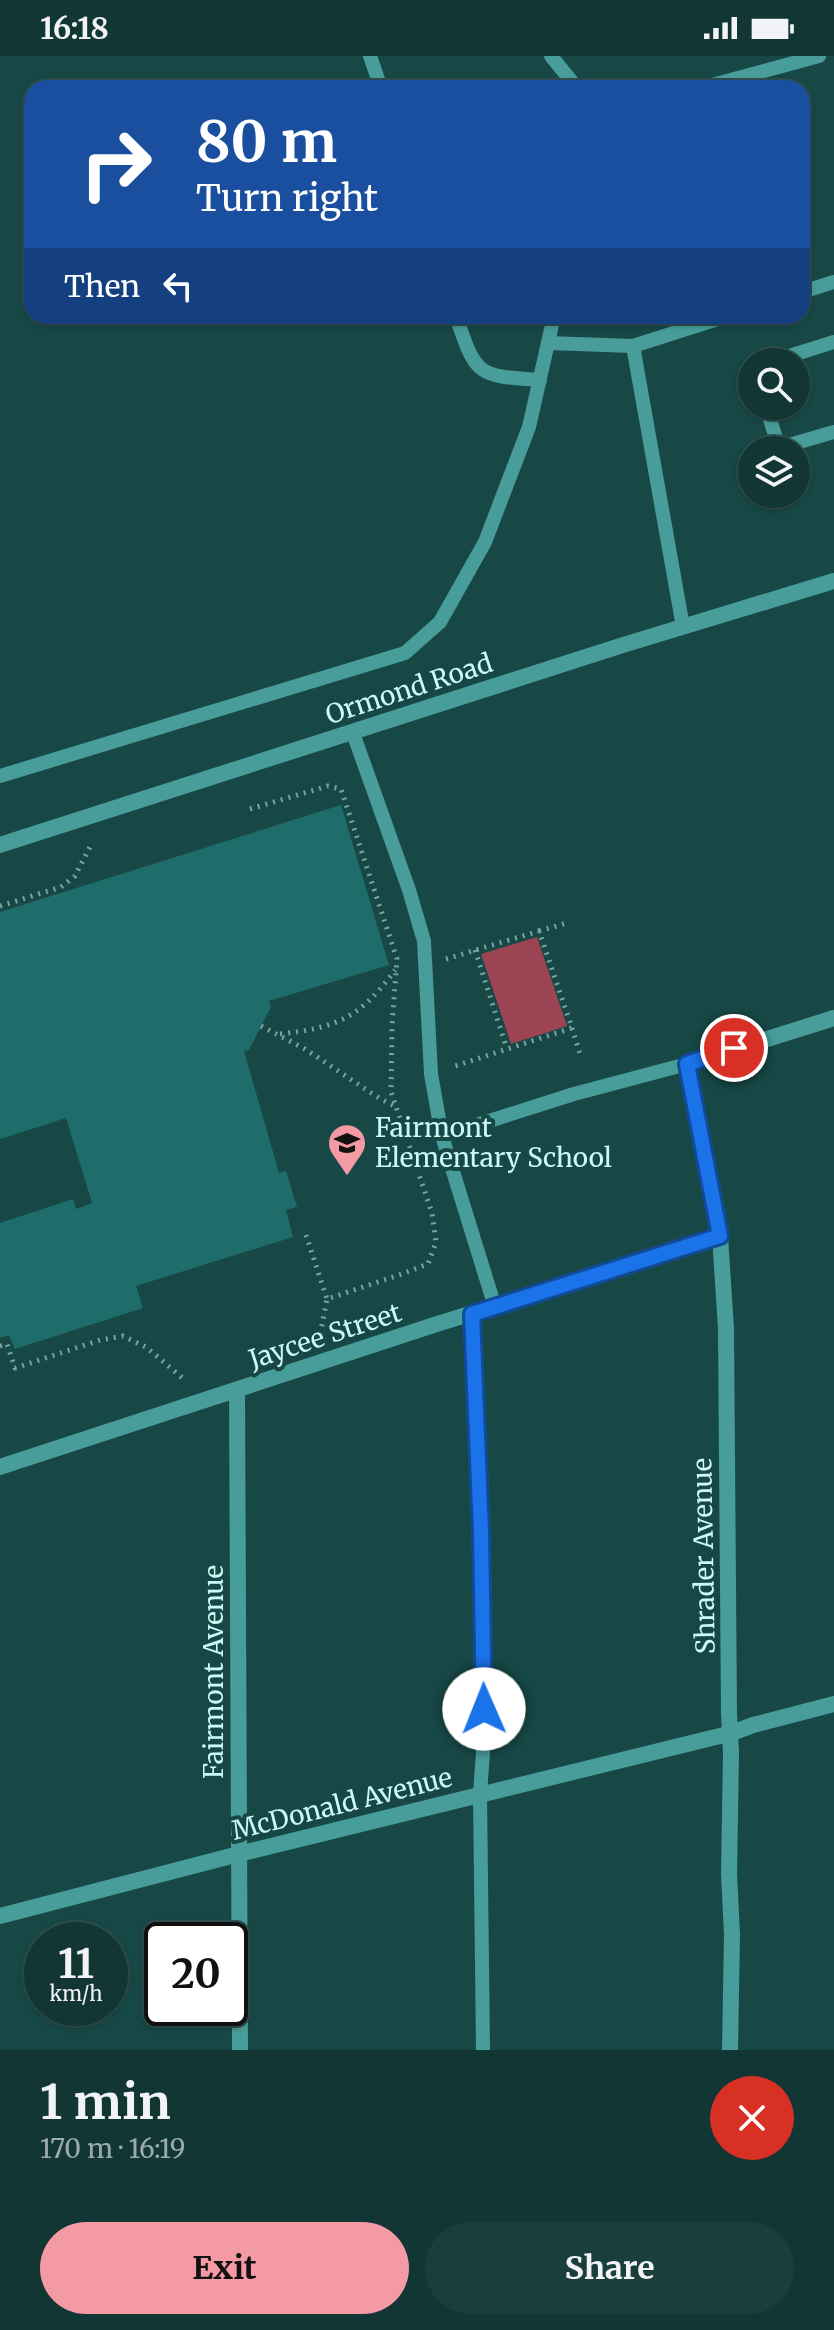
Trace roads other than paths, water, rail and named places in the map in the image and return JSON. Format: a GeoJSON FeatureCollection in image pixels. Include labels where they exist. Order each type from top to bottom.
{"type":"FeatureCollection","features":[{"type":"Feature","properties":{"kind":"street","name":"Ormond Road"},"geometry":{"type":"LineString","coordinates":[[0,845],[834,581]]}},
{"type":"Feature","properties":{"kind":"street"},"geometry":{"type":"LineString","coordinates":[[687,1064],[834,1018]]}},
{"type":"Feature","properties":{"kind":"street","name":"Shrader Avenue"},"geometry":{"type":"LineString","coordinates":[[687,1064],[724,1268],[731,1753],[730,2050]]}},
{"type":"Feature","properties":{"kind":"street","name":"Jaycee Street"},"geometry":{"type":"LineString","coordinates":[[0,1467],[720,1236]]}},
{"type":"Feature","properties":{"kind":"street","name":"Fairmont Avenue"},"geometry":{"type":"LineString","coordinates":[[237,1390],[240,2050]]}},
{"type":"Feature","properties":{"kind":"street","name":"McDonald Avenue"},"geometry":{"type":"LineString","coordinates":[[0,1916],[834,1704]]}},
{"type":"Feature","properties":{"kind":"lane"},"geometry":{"type":"LineString","coordinates":[[370,56],[378,80]]}},
{"type":"Feature","properties":{"kind":"lane"},"geometry":{"type":"LineString","coordinates":[[551,56],[570,80]]}},
{"type":"Feature","properties":{"kind":"lane"},"geometry":{"type":"LineString","coordinates":[[730,80],[819,56]]}},
{"type":"Feature","properties":{"kind":"lane"},"geometry":{"type":"LineString","coordinates":[[810,290],[834,282]]}},
{"type":"Feature","properties":{"kind":"lane"},"geometry":{"type":"LineString","coordinates":[[459,324],[467,350],[479,370],[500,377],[540,380]]}},
{"type":"Feature","properties":{"kind":"lane"},"geometry":{"type":"LineString","coordinates":[[0,776],[405,653],[440,622],[485,542],[529,427],[552,324]]}},
{"type":"Feature","properties":{"kind":"lane"},"geometry":{"type":"LineString","coordinates":[[548,343],[633,346],[702,324]]}},
{"type":"Feature","properties":{"kind":"lane"},"geometry":{"type":"LineString","coordinates":[[810,350],[834,342]]}},
{"type":"Feature","properties":{"kind":"lane"},"geometry":{"type":"LineString","coordinates":[[633,346],[683,627]]}},
{"type":"Feature","properties":{"kind":"lane"},"geometry":{"type":"LineString","coordinates":[[770,420],[778,445],[789,445],[834,432]]}},
{"type":"Feature","properties":{"kind":"lane"},"geometry":{"type":"LineString","coordinates":[[353,733],[424,941],[431,1074],[442,1136],[495,1307]]}},
{"type":"Feature","properties":{"kind":"lane"},"geometry":{"type":"LineString","coordinates":[[442,1136],[574,1094],[687,1064]]}},
{"type":"Feature","properties":{"kind":"lane"},"geometry":{"type":"LineString","coordinates":[[472,1314],[481,1532],[483,2050]]}},
{"type":"Feature","properties":{"kind":"place","name":"Fairmont Elementary School"},"geometry":{"type":"Point","coordinates":[347,1177]}}]}
